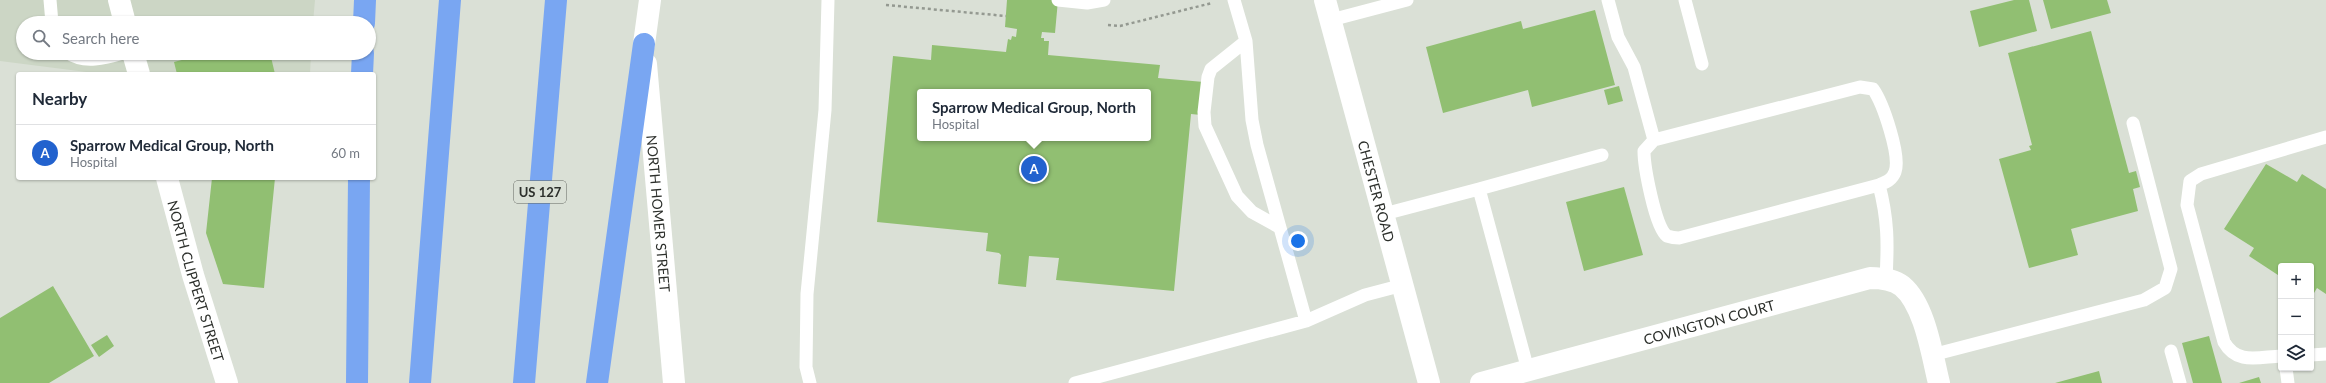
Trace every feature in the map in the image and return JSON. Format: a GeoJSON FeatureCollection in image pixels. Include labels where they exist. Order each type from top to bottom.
{"type":"FeatureCollection","features":[{"type":"Feature","properties":{"kind":"highway"},"geometry":{"type":"LineString","coordinates":[[364,16],[365,0]]}},
{"type":"Feature","properties":{"kind":"highway"},"geometry":{"type":"LineString","coordinates":[[420,383],[450,0]]}},
{"type":"Feature","properties":{"kind":"highway","name":"US 127"},"geometry":{"type":"LineString","coordinates":[[524,383],[556,0]]}},
{"type":"Feature","properties":{"kind":"highway"},"geometry":{"type":"LineString","coordinates":[[596,383],[644,44]]}},
{"type":"Feature","properties":{"kind":"highway"},"geometry":{"type":"LineString","coordinates":[[362,72],[363,60]]}},
{"type":"Feature","properties":{"kind":"highway"},"geometry":{"type":"LineString","coordinates":[[356,383],[359,180]]}},
{"type":"Feature","properties":{"kind":"street"},"geometry":{"type":"LineString","coordinates":[[119,0],[123,16]]}},
{"type":"Feature","properties":{"kind":"street","name":"NORTH HOMER STREET"},"geometry":{"type":"LineString","coordinates":[[650,0],[644,44],[674,383]]}},
{"type":"Feature","properties":{"kind":"street","name":"CHESTER ROAD"},"geometry":{"type":"LineString","coordinates":[[1328,10],[1429,383]]}},
{"type":"Feature","properties":{"kind":"street"},"geometry":{"type":"LineString","coordinates":[[135,60],[138,72]]}},
{"type":"Feature","properties":{"kind":"street","name":"NORTH CLIPPERT STREET"},"geometry":{"type":"LineString","coordinates":[[168,180],[193,275],[227,383]]}},
{"type":"Feature","properties":{"kind":"street","name":"COVINGTON COURT"},"geometry":{"type":"LineString","coordinates":[[1481,383],[1870,278],[1886,278]]}},
{"type":"Feature","properties":{"kind":"street"},"geometry":{"type":"LineString","coordinates":[[1886,278],[1901,285],[1912,296],[1921,315],[1939,383]]}},
{"type":"Feature","properties":{"kind":"lane"},"geometry":{"type":"LineString","coordinates":[[50,0],[51,16]]}},
{"type":"Feature","properties":{"kind":"lane"},"geometry":{"type":"LineString","coordinates":[[810,383],[806,367],[807,294],[825,110],[828,0]]}},
{"type":"Feature","properties":{"kind":"lane"},"geometry":{"type":"LineString","coordinates":[[1058,0],[1087,3],[1104,0]]}},
{"type":"Feature","properties":{"kind":"lane"},"geometry":{"type":"LineString","coordinates":[[1234,0],[1246,41],[1252,120],[1256,145],[1306,321]]}},
{"type":"Feature","properties":{"kind":"lane"},"geometry":{"type":"LineString","coordinates":[[1328,10],[1407,0]]}},
{"type":"Feature","properties":{"kind":"lane"},"geometry":{"type":"LineString","coordinates":[[1608,0],[1618,37],[1634,67],[1654,140]]}},
{"type":"Feature","properties":{"kind":"lane"},"geometry":{"type":"LineString","coordinates":[[1684,0],[1702,64]]}},
{"type":"Feature","properties":{"kind":"lane"},"geometry":{"type":"LineString","coordinates":[[1246,41],[1211,69],[1208,77],[1204,112],[1205,126],[1237,196],[1252,212],[1279,227]]}},
{"type":"Feature","properties":{"kind":"lane"},"geometry":{"type":"LineString","coordinates":[[1860,87],[1873,88],[1880,98],[1896,159],[1895,172],[1890,180],[1879,185],[1680,238],[1668,236],[1660,227],[1644,164],[1644,150],[1654,140],[1860,87]]}},
{"type":"Feature","properties":{"kind":"lane"},"geometry":{"type":"LineString","coordinates":[[1932,355],[2144,300],[2165,288],[2171,269],[2133,123]]}},
{"type":"Feature","properties":{"kind":"lane"},"geometry":{"type":"LineString","coordinates":[[2278,356],[2241,359],[2229,351],[2224,342],[2187,204],[2190,181],[2201,174],[2326,137]]}},
{"type":"Feature","properties":{"kind":"lane"},"geometry":{"type":"LineString","coordinates":[[1384,214],[1602,155]]}},
{"type":"Feature","properties":{"kind":"lane"},"geometry":{"type":"LineString","coordinates":[[1879,185],[1886,214],[1889,240],[1886,278]]}},
{"type":"Feature","properties":{"kind":"lane"},"geometry":{"type":"LineString","coordinates":[[1480,189],[1528,370]]}},
{"type":"Feature","properties":{"kind":"lane"},"geometry":{"type":"LineString","coordinates":[[1075,383],[1306,321],[1365,295],[1403,285]]}},
{"type":"Feature","properties":{"kind":"lane"},"geometry":{"type":"LineString","coordinates":[[2171,352],[2180,383]]}},
{"type":"Feature","properties":{"kind":"lane"},"geometry":{"type":"LineString","coordinates":[[2314,355],[2326,354]]}},
{"type":"Feature","properties":{"kind":"lane"},"geometry":{"type":"LineString","coordinates":[[2286,371],[2288,383]]}},
{"type":"Feature","properties":{"kind":"path"},"geometry":{"type":"LineString","coordinates":[[1104,25],[1120,26],[1214,2]]}},
{"type":"Feature","properties":{"kind":"path"},"geometry":{"type":"LineString","coordinates":[[886,5],[1006,16]]}},
{"type":"Feature","properties":{"kind":"shaded area"},"geometry":{"type":"Polygon","coordinates":[[[0,0],[315,0],[314,16],[16,16],[16,60],[311,60],[310,72],[86,72],[0,61],[0,0]]]}},
{"type":"Feature","properties":{"kind":"building"},"geometry":{"type":"Polygon","coordinates":[[[1007,0],[1058,0],[1055,33],[1042,32],[1041,38],[1044,38],[1044,41],[1049,41],[1048,55],[1160,65],[1158,78],[1204,82],[1201,115],[1191,114],[1174,291],[1056,280],[1059,258],[1029,256],[1026,287],[998,284],[1001,255],[999,253],[986,251],[988,233],[877,222],[893,56],[931,60],[932,45],[1006,52],[1008,39],[1011,40],[1012,36],[1016,37],[1017,29],[1005,27],[1007,0]]]}},
{"type":"Feature","properties":{"kind":"building"},"geometry":{"type":"Polygon","coordinates":[[[2014,0],[2029,0],[2037,31],[1979,47],[1970,11],[2014,0]]]}},
{"type":"Feature","properties":{"kind":"building"},"geometry":{"type":"Polygon","coordinates":[[[2043,0],[2107,0],[2111,13],[2051,29],[2043,0]]]}},
{"type":"Feature","properties":{"kind":"building"},"geometry":{"type":"Polygon","coordinates":[[[1595,10],[1615,85],[1532,107],[1528,90],[1443,113],[1426,47],[1521,21],[1523,29],[1595,10]]]}},
{"type":"Feature","properties":{"kind":"building"},"geometry":{"type":"Polygon","coordinates":[[[2091,31],[2129,173],[2136,171],[2140,187],[2133,189],[2138,211],[2071,229],[2078,255],[2029,268],[1999,159],[2031,150],[2029,146],[2032,145],[2008,53],[2091,31]]]}},
{"type":"Feature","properties":{"kind":"building"},"geometry":{"type":"Polygon","coordinates":[[[182,60],[272,60],[275,72],[176,72],[174,62],[182,60]]]}},
{"type":"Feature","properties":{"kind":"building"},"geometry":{"type":"Polygon","coordinates":[[[1619,86],[1623,101],[1608,105],[1604,90],[1619,86]]]}},
{"type":"Feature","properties":{"kind":"building"},"geometry":{"type":"Polygon","coordinates":[[[2266,164],[2297,182],[2302,174],[2326,189],[2326,294],[2317,288],[2314,293],[2314,263],[2278,263],[2278,275],[2249,256],[2254,248],[2224,229],[2266,164]]]}},
{"type":"Feature","properties":{"kind":"building"},"geometry":{"type":"Polygon","coordinates":[[[212,180],[275,180],[264,288],[223,284],[206,233],[212,180]]]}},
{"type":"Feature","properties":{"kind":"building"},"geometry":{"type":"Polygon","coordinates":[[[1624,187],[1643,255],[1584,271],[1566,202],[1624,187]]]}},
{"type":"Feature","properties":{"kind":"building"},"geometry":{"type":"Polygon","coordinates":[[[53,286],[94,356],[49,383],[0,383],[0,318],[53,286]]]}},
{"type":"Feature","properties":{"kind":"building"},"geometry":{"type":"Polygon","coordinates":[[[107,335],[114,346],[99,357],[91,345],[107,335]]]}},
{"type":"Feature","properties":{"kind":"building"},"geometry":{"type":"Polygon","coordinates":[[[2209,336],[2222,383],[2193,383],[2182,343],[2209,336]]]}},
{"type":"Feature","properties":{"kind":"building"},"geometry":{"type":"Polygon","coordinates":[[[2099,371],[2102,383],[2055,383],[2099,371]]]}},
{"type":"Feature","properties":{"kind":"building"},"geometry":{"type":"Polygon","coordinates":[[[2259,377],[2261,383],[2239,383],[2259,377]]]}},
{"type":"Feature","properties":{"kind":"place","name":"Sparrow Medical Group, North"},"geometry":{"type":"Point","coordinates":[1034,169]}}]}
